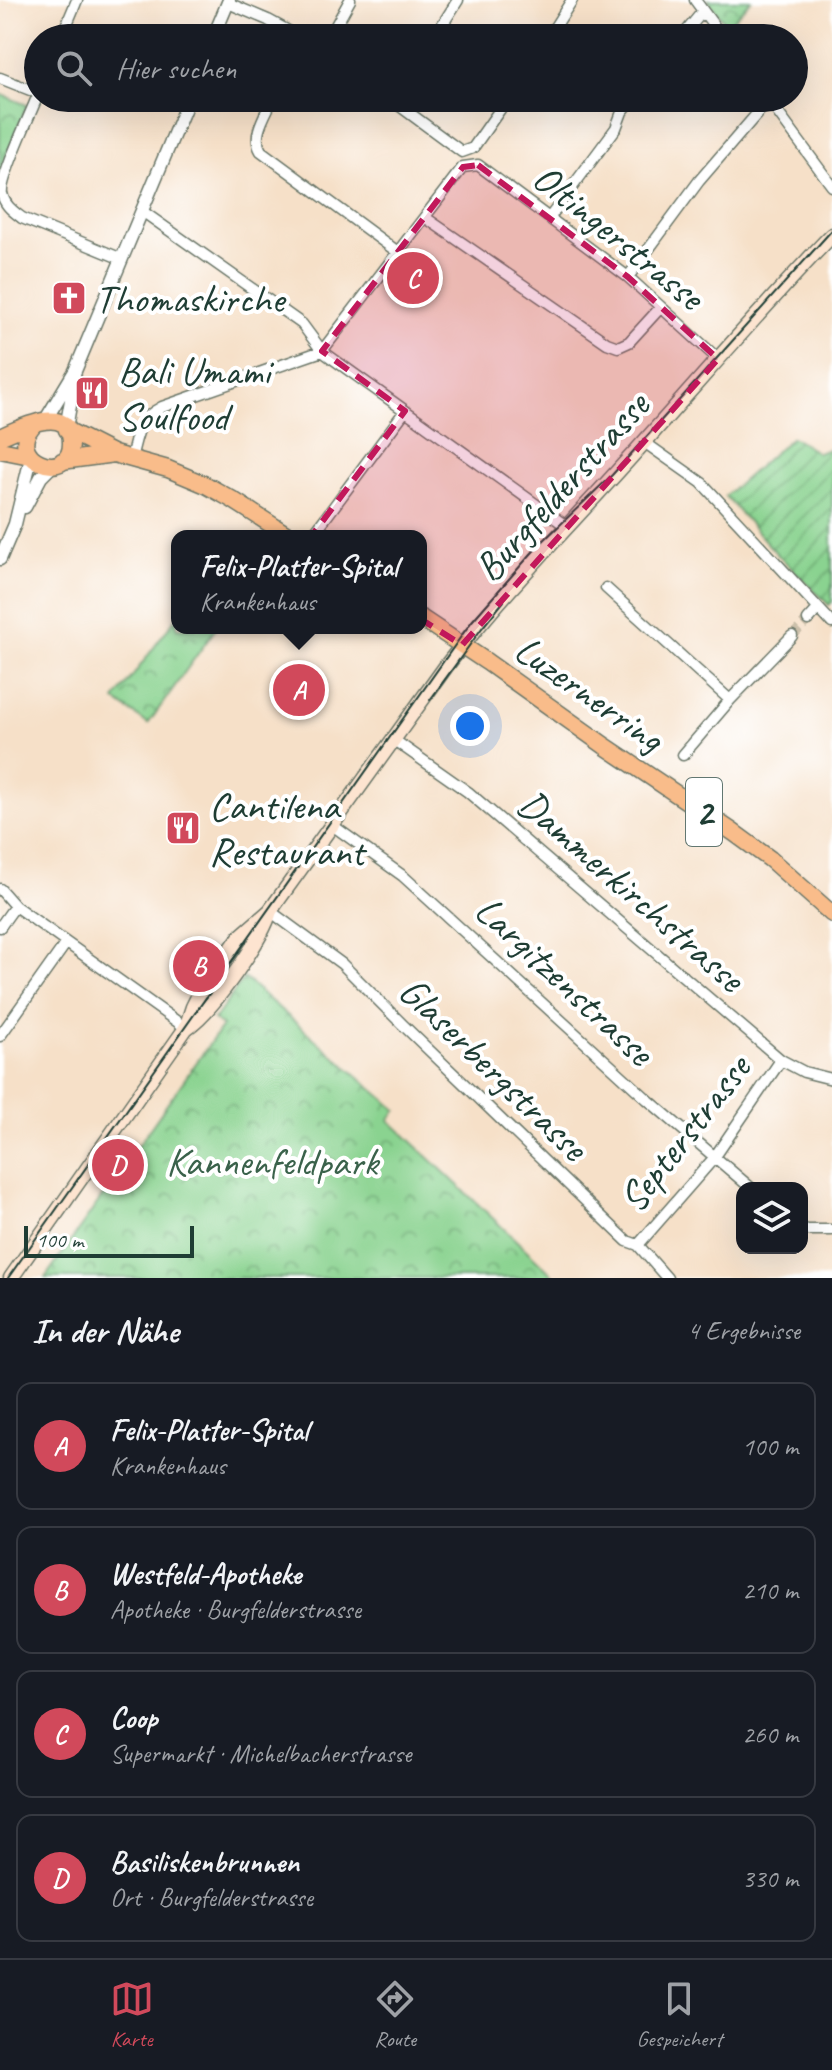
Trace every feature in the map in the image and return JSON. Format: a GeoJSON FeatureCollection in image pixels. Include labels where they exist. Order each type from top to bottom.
{"type":"FeatureCollection","features":[{"type":"Feature","properties":{"kind":"main road","name":"Burgfelderstrasse"},"geometry":{"type":"LineString","coordinates":[[11,1278],[186,1028],[201,991],[240,937],[270,911],[462,645],[566,526],[832,235]]}},
{"type":"Feature","properties":{"kind":"main road"},"geometry":{"type":"LineString","coordinates":[[0,437],[40,421],[55,420],[123,456],[168,469],[206,485],[280,530]]}},
{"type":"Feature","properties":{"kind":"main road"},"geometry":{"type":"LineString","coordinates":[[30,457],[25,441],[28,431],[40,421]]}},
{"type":"Feature","properties":{"kind":"main road"},"geometry":{"type":"LineString","coordinates":[[57,463],[70,449],[71,439],[67,429]]}},
{"type":"Feature","properties":{"kind":"main road"},"geometry":{"type":"LineString","coordinates":[[0,450],[30,457],[41,464],[123,456]]}},
{"type":"Feature","properties":{"kind":"main road","name":"Luzernerring"},"geometry":{"type":"LineString","coordinates":[[427,622],[758,850],[832,914]]}},
{"type":"Feature","properties":{"kind":"street"},"geometry":{"type":"LineString","coordinates":[[67,24],[77,0]]}},
{"type":"Feature","properties":{"kind":"street"},"geometry":{"type":"LineString","coordinates":[[337,24],[350,0]]}},
{"type":"Feature","properties":{"kind":"street"},"geometry":{"type":"LineString","coordinates":[[443,24],[458,0]]}},
{"type":"Feature","properties":{"kind":"street"},"geometry":{"type":"LineString","coordinates":[[557,24],[572,0]]}},
{"type":"Feature","properties":{"kind":"street"},"geometry":{"type":"LineString","coordinates":[[695,0],[713,24]]}},
{"type":"Feature","properties":{"kind":"street"},"geometry":{"type":"LineString","coordinates":[[219,24],[229,2],[275,24]]}},
{"type":"Feature","properties":{"kind":"street"},"geometry":{"type":"LineString","coordinates":[[692,24],[703,11]]}},
{"type":"Feature","properties":{"kind":"street"},"geometry":{"type":"LineString","coordinates":[[0,78],[24,88]]}},
{"type":"Feature","properties":{"kind":"street"},"geometry":{"type":"LineString","coordinates":[[31,112],[4,177],[2,194],[6,203],[22,218],[122,259]]}},
{"type":"Feature","properties":{"kind":"street"},"geometry":{"type":"LineString","coordinates":[[40,421],[60,398],[75,371],[183,112]]}},
{"type":"Feature","properties":{"kind":"street"},"geometry":{"type":"LineString","coordinates":[[267,112],[257,135],[256,144],[261,151],[399,253]]}},
{"type":"Feature","properties":{"kind":"street"},"geometry":{"type":"LineString","coordinates":[[412,112],[468,150],[497,112]]}},
{"type":"Feature","properties":{"kind":"street"},"geometry":{"type":"LineString","coordinates":[[550,217],[616,128],[622,112]]}},
{"type":"Feature","properties":{"kind":"street"},"geometry":{"type":"LineString","coordinates":[[628,277],[699,181],[757,112]]}},
{"type":"Feature","properties":{"kind":"street"},"geometry":{"type":"LineString","coordinates":[[778,112],[832,186]]}},
{"type":"Feature","properties":{"kind":"street","name":"Oltingerstrasse"},"geometry":{"type":"LineString","coordinates":[[426,218],[463,167],[478,165],[628,277],[718,359]]}},
{"type":"Feature","properties":{"kind":"street"},"geometry":{"type":"LineString","coordinates":[[142,211],[302,324],[322,351],[566,526]]}},
{"type":"Feature","properties":{"kind":"street"},"geometry":{"type":"LineString","coordinates":[[123,456],[150,413],[322,351],[426,218],[607,343],[618,347],[629,342],[661,307]]}},
{"type":"Feature","properties":{"kind":"street"},"geometry":{"type":"LineString","coordinates":[[67,429],[75,371]]}},
{"type":"Feature","properties":{"kind":"street"},"geometry":{"type":"LineString","coordinates":[[316,530],[405,411]]}},
{"type":"Feature","properties":{"kind":"street"},"geometry":{"type":"LineString","coordinates":[[644,442],[702,483],[832,623]]}},
{"type":"Feature","properties":{"kind":"street"},"geometry":{"type":"LineString","coordinates":[[15,524],[30,457]]}},
{"type":"Feature","properties":{"kind":"street"},"geometry":{"type":"LineString","coordinates":[[0,559],[35,486],[57,463]]}},
{"type":"Feature","properties":{"kind":"street"},"geometry":{"type":"LineString","coordinates":[[606,588],[730,700]]}},
{"type":"Feature","properties":{"kind":"street"},"geometry":{"type":"LineString","coordinates":[[808,620],[818,609]]}},
{"type":"Feature","properties":{"kind":"street"},"geometry":{"type":"LineString","coordinates":[[683,755],[730,700],[792,636]]}},
{"type":"Feature","properties":{"kind":"street","name":"Dammerkirchstrasse"},"geometry":{"type":"LineString","coordinates":[[394,740],[468,792],[781,1060],[804,1072],[832,1079]]}},
{"type":"Feature","properties":{"kind":"street","name":"Largitzenstrasse"},"geometry":{"type":"LineString","coordinates":[[332,825],[403,876],[647,1099],[744,1182]]}},
{"type":"Feature","properties":{"kind":"street"},"geometry":{"type":"LineString","coordinates":[[0,889],[15,906],[186,1028]]}},
{"type":"Feature","properties":{"kind":"street"},"geometry":{"type":"LineString","coordinates":[[0,927],[15,906]]}},
{"type":"Feature","properties":{"kind":"street","name":"Glaserbergstrasse"},"geometry":{"type":"LineString","coordinates":[[270,911],[342,964],[627,1241],[638,1245],[667,1278]]}},
{"type":"Feature","properties":{"kind":"street"},"geometry":{"type":"LineString","coordinates":[[0,1036],[66,943]]}},
{"type":"Feature","properties":{"kind":"street","name":"Septerstrasse"},"geometry":{"type":"LineString","coordinates":[[638,1245],[714,1158],[781,1060]]}},
{"type":"Feature","properties":{"kind":"street"},"geometry":{"type":"LineString","coordinates":[[808,1230],[832,1230]]}},
{"type":"Feature","properties":{"kind":"highlighted area"},"geometry":{"type":"Polygon","coordinates":[[[478,165],[628,277],[718,359],[462,645],[304,546],[405,411],[322,351],[463,167],[478,165]]]}},
{"type":"Feature","properties":{"kind":"green space"},"geometry":{"type":"Polygon","coordinates":[[[708,0],[751,0],[729,24],[726,24],[708,0]]]}},
{"type":"Feature","properties":{"kind":"green space"},"geometry":{"type":"Polygon","coordinates":[[[0,94],[24,104],[24,112],[0,172],[0,94]]]}},
{"type":"Feature","properties":{"kind":"green space"},"geometry":{"type":"Polygon","coordinates":[[[792,437],[818,453],[832,448],[832,602],[829,605],[776,553],[725,496],[792,437]]]}},
{"type":"Feature","properties":{"kind":"green space"},"geometry":{"type":"Polygon","coordinates":[[[171,624],[171,634],[212,634],[148,724],[115,700],[171,624]]]}},
{"type":"Feature","properties":{"kind":"green space","name":"Kannenfeldpark"},"geometry":{"type":"Polygon","coordinates":[[[244,978],[397,1110],[389,1120],[556,1278],[45,1278],[222,1026],[214,1020],[244,978]]]}},
{"type":"Feature","properties":{"kind":"tunnel"},"geometry":{"type":"LineString","coordinates":[[792,636],[808,620]]}},
{"type":"Feature","properties":{"kind":"tram line"},"geometry":{"type":"LineString","coordinates":[[8,1278],[472,621],[538,546],[612,475],[832,230]]}},
{"type":"Feature","properties":{"kind":"tram line"},"geometry":{"type":"LineString","coordinates":[[430,700],[504,601]]}},
{"type":"Feature","properties":{"kind":"place","name":"Coop"},"geometry":{"type":"Point","coordinates":[413,278]}},
{"type":"Feature","properties":{"kind":"place","name":"Thomaskirche"},"geometry":{"type":"Point","coordinates":[69,298]}},
{"type":"Feature","properties":{"kind":"place","name":"Bali Umami Soulfood"},"geometry":{"type":"Point","coordinates":[92,393]}},
{"type":"Feature","properties":{"kind":"place","name":"Felix-Platter-Spital"},"geometry":{"type":"Point","coordinates":[299,690]}},
{"type":"Feature","properties":{"kind":"place","name":"Cantilena Restaurant"},"geometry":{"type":"Point","coordinates":[183,828]}},
{"type":"Feature","properties":{"kind":"place","name":"Westfeld-Apotheke"},"geometry":{"type":"Point","coordinates":[199,966]}},
{"type":"Feature","properties":{"kind":"place","name":"Basiliskenbrunnen"},"geometry":{"type":"Point","coordinates":[118,1165]}}]}
